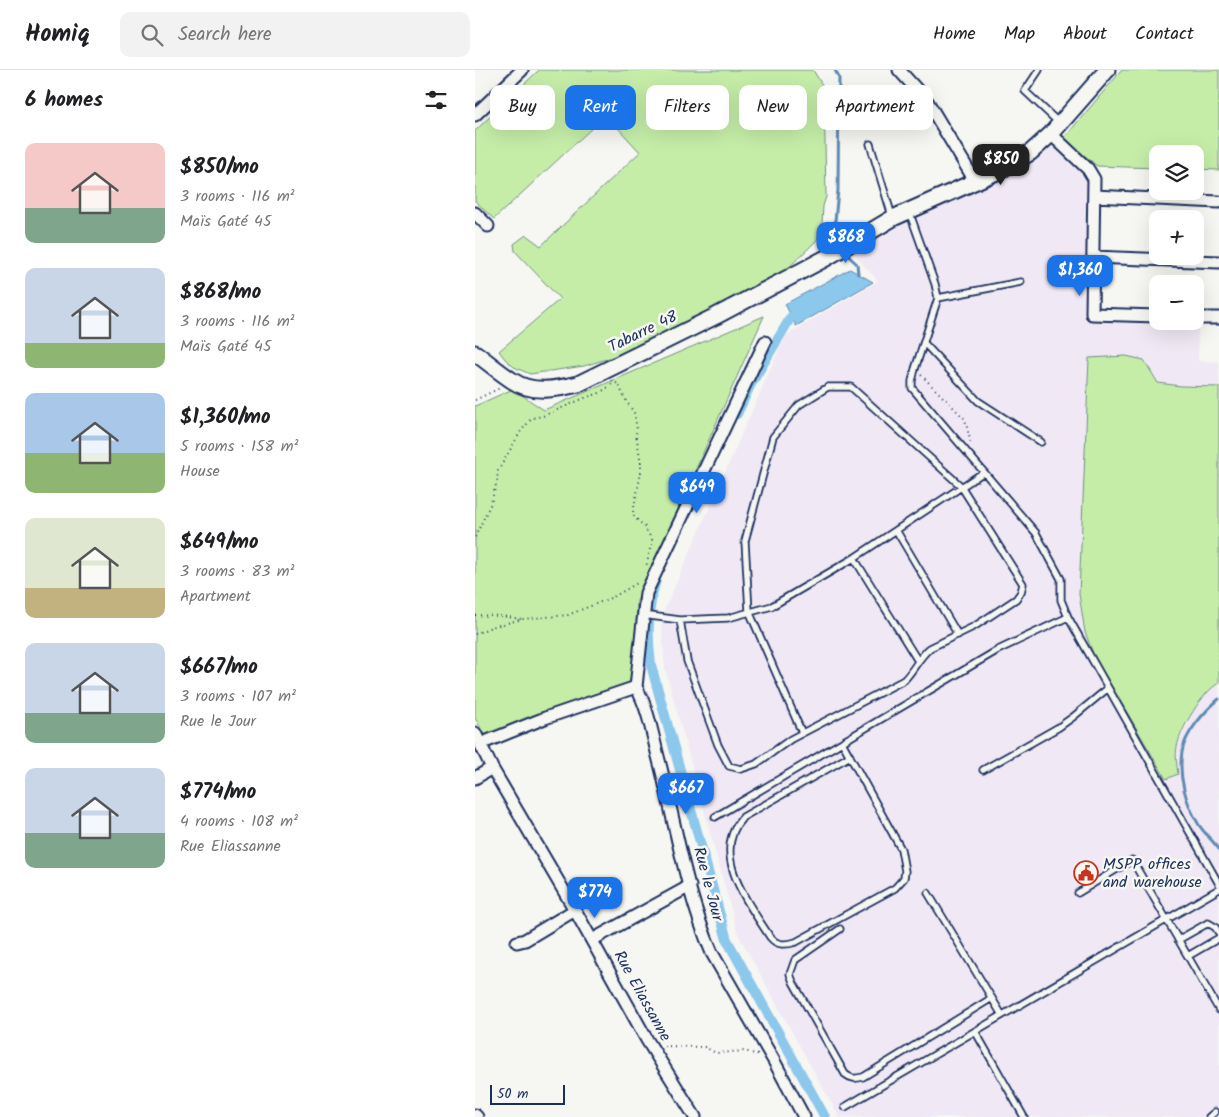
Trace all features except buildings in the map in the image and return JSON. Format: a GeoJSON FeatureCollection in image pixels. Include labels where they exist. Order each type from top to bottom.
{"type":"FeatureCollection","features":[{"type":"Feature","properties":{"kind":"street"},"geometry":{"type":"LineString","coordinates":[[475,115],[522,70]]}},
{"type":"Feature","properties":{"kind":"street"},"geometry":{"type":"LineString","coordinates":[[899,70],[927,101],[975,181]]}},
{"type":"Feature","properties":{"kind":"street","name":"Tabarre 48"},"geometry":{"type":"LineString","coordinates":[[475,353],[513,382],[533,389],[553,389],[578,384],[716,316],[826,258],[893,218],[1001,170],[1031,152],[1055,129],[1107,70]]}},
{"type":"Feature","properties":{"kind":"street"},"geometry":{"type":"LineString","coordinates":[[1055,129],[1094,179],[1093,314],[1149,316]]}},
{"type":"Feature","properties":{"kind":"street"},"geometry":{"type":"LineString","coordinates":[[1095,196],[1219,202]]}},
{"type":"Feature","properties":{"kind":"street"},"geometry":{"type":"LineString","coordinates":[[475,213],[488,226]]}},
{"type":"Feature","properties":{"kind":"street"},"geometry":{"type":"LineString","coordinates":[[1093,257],[1219,262]]}},
{"type":"Feature","properties":{"kind":"street"},"geometry":{"type":"LineString","coordinates":[[1204,318],[1219,318]]}},
{"type":"Feature","properties":{"kind":"street"},"geometry":{"type":"LineString","coordinates":[[478,738],[636,687],[646,593],[765,342]]}},
{"type":"Feature","properties":{"kind":"street","name":"Rue le Jour"},"geometry":{"type":"LineString","coordinates":[[636,687],[651,729],[690,886],[712,953],[774,1060],[804,1117]]}},
{"type":"Feature","properties":{"kind":"street","name":"Rue Eliassanne"},"geometry":{"type":"LineString","coordinates":[[478,738],[492,768],[575,910],[647,1040],[695,1117]]}},
{"type":"Feature","properties":{"kind":"street"},"geometry":{"type":"LineString","coordinates":[[475,778],[492,768]]}},
{"type":"Feature","properties":{"kind":"street"},"geometry":{"type":"LineString","coordinates":[[592,940],[690,886]]}},
{"type":"Feature","properties":{"kind":"street"},"geometry":{"type":"LineString","coordinates":[[517,942],[525,940],[575,910]]}},
{"type":"Feature","properties":{"kind":"lane"},"geometry":{"type":"LineString","coordinates":[[1039,70],[1025,92],[1055,129]]}},
{"type":"Feature","properties":{"kind":"lane"},"geometry":{"type":"LineString","coordinates":[[870,144],[893,218]]}},
{"type":"Feature","properties":{"kind":"lane"},"geometry":{"type":"LineString","coordinates":[[909,211],[935,284],[938,298],[915,369],[912,388],[1036,533],[1061,580],[1061,600],[1068,616],[1219,884]]}},
{"type":"Feature","properties":{"kind":"lane"},"geometry":{"type":"LineString","coordinates":[[938,298],[1021,282]]}},
{"type":"Feature","properties":{"kind":"lane"},"geometry":{"type":"LineString","coordinates":[[924,343],[978,401],[1041,442]]}},
{"type":"Feature","properties":{"kind":"lane"},"geometry":{"type":"LineString","coordinates":[[680,620],[687,662],[718,745],[729,766],[741,769],[756,764],[802,732],[904,680],[924,653],[930,648],[958,635],[1016,599],[1021,592],[1023,584],[961,486],[851,388],[828,387],[799,405],[773,437],[745,541],[749,611],[802,732]]}},
{"type":"Feature","properties":{"kind":"lane"},"geometry":{"type":"LineString","coordinates":[[643,614],[680,620],[728,618],[772,606],[854,558],[984,472]]}},
{"type":"Feature","properties":{"kind":"lane"},"geometry":{"type":"LineString","coordinates":[[896,530],[958,635]]}},
{"type":"Feature","properties":{"kind":"lane"},"geometry":{"type":"LineString","coordinates":[[854,558],[918,661]]}},
{"type":"Feature","properties":{"kind":"lane"},"geometry":{"type":"LineString","coordinates":[[715,817],[998,650],[1068,616]]}},
{"type":"Feature","properties":{"kind":"lane"},"geometry":{"type":"LineString","coordinates":[[983,770],[1066,722],[1107,688]]}},
{"type":"Feature","properties":{"kind":"lane"},"geometry":{"type":"LineString","coordinates":[[842,742],[901,850],[905,871],[904,878],[895,888],[796,942],[777,944],[770,937],[736,881],[730,850],[735,825],[743,817],[849,756]]}},
{"type":"Feature","properties":{"kind":"lane"},"geometry":{"type":"LineString","coordinates":[[1078,893],[1132,860],[1219,1010]]}},
{"type":"Feature","properties":{"kind":"lane"},"geometry":{"type":"LineString","coordinates":[[845,1107],[1219,888]]}},
{"type":"Feature","properties":{"kind":"lane"},"geometry":{"type":"LineString","coordinates":[[928,893],[1002,1015]]}},
{"type":"Feature","properties":{"kind":"lane"},"geometry":{"type":"LineString","coordinates":[[1178,940],[1208,923],[1215,927],[1219,933]]}},
{"type":"Feature","properties":{"kind":"lane"},"geometry":{"type":"LineString","coordinates":[[840,929],[795,960],[790,974],[845,1074],[851,1078],[863,1077],[992,998]]}},
{"type":"Feature","properties":{"kind":"lane"},"geometry":{"type":"LineString","coordinates":[[1188,956],[1219,938]]}},
{"type":"Feature","properties":{"kind":"lane"},"geometry":{"type":"LineString","coordinates":[[975,1031],[1024,1117]]}},
{"type":"Feature","properties":{"kind":"lane"},"geometry":{"type":"LineString","coordinates":[[1209,1117],[1215,1112]]}},
{"type":"Feature","properties":{"kind":"path"},"geometry":{"type":"LineString","coordinates":[[915,369],[965,419],[975,461]]}},
{"type":"Feature","properties":{"kind":"path"},"geometry":{"type":"LineString","coordinates":[[475,536],[491,503],[498,471],[521,431],[532,418],[543,416],[587,397],[599,394],[610,386],[613,381]]}},
{"type":"Feature","properties":{"kind":"path"},"geometry":{"type":"LineString","coordinates":[[475,400],[513,382]]}},
{"type":"Feature","properties":{"kind":"path"},"geometry":{"type":"LineString","coordinates":[[619,385],[624,398],[634,413],[637,428],[641,472],[635,498],[634,517],[645,527],[652,540],[645,572]]}},
{"type":"Feature","properties":{"kind":"path"},"geometry":{"type":"LineString","coordinates":[[475,634],[491,627],[523,619],[568,615],[613,597],[632,587],[645,577]]}},
{"type":"Feature","properties":{"kind":"path"},"geometry":{"type":"LineString","coordinates":[[475,615],[523,619]]}},
{"type":"Feature","properties":{"kind":"path"},"geometry":{"type":"LineString","coordinates":[[647,1040],[662,1046],[704,1047],[716,1053],[745,1051],[774,1060]]}},
{"type":"Feature","properties":{"kind":"shaded area"},"geometry":{"type":"Polygon","coordinates":[[[1056,145],[1089,174],[1088,320],[1149,322],[1149,330],[1198,330],[1198,361],[1219,362],[1219,387],[1181,386],[1158,383],[1144,360],[1090,358],[1079,594],[1085,632],[1178,774],[1177,747],[1192,712],[1211,687],[1219,683],[1219,1117],[839,1117],[738,934],[665,668],[661,618],[785,336],[878,281],[854,254],[881,236],[1056,145]]]}},
{"type":"Feature","properties":{"kind":"green space"},"geometry":{"type":"Polygon","coordinates":[[[539,70],[813,70],[822,85],[817,85],[817,130],[825,130],[826,197],[817,240],[784,272],[708,312],[619,355],[584,366],[530,374],[514,367],[499,351],[560,299],[515,251],[514,244],[526,235],[541,246],[640,152],[620,130],[636,130],[636,85],[565,85],[565,130],[590,130],[494,219],[475,201],[475,131],[490,117],[490,130],[555,130],[555,85],[523,85],[539,70]]]}},
{"type":"Feature","properties":{"kind":"green space"},"geometry":{"type":"Polygon","coordinates":[[[1122,70],[1219,70],[1219,170],[1204,169],[1204,145],[1149,145],[1149,168],[1097,166],[1064,138],[1122,70]]]}},
{"type":"Feature","properties":{"kind":"green space"},"geometry":{"type":"Polygon","coordinates":[[[764,316],[637,601],[634,681],[485,736],[475,718],[475,406],[513,389],[544,410],[764,316]]]}},
{"type":"Feature","properties":{"kind":"green space"},"geometry":{"type":"Polygon","coordinates":[[[1126,356],[1144,360],[1158,383],[1219,387],[1219,683],[1199,702],[1187,721],[1176,750],[1178,774],[1166,779],[1094,656],[1085,632],[1079,594],[1089,358],[1126,356]]]}},
{"type":"Feature","properties":{"kind":"water"},"geometry":{"type":"Polygon","coordinates":[[[850,269],[873,282],[796,326],[785,304],[850,269]]]}},
{"type":"Feature","properties":{"kind":"waterway"},"geometry":{"type":"LineString","coordinates":[[835,70],[839,78],[838,190],[833,242],[838,246]]}},
{"type":"Feature","properties":{"kind":"waterway"},"geometry":{"type":"LineString","coordinates":[[844,252],[857,264],[858,274]]}},
{"type":"Feature","properties":{"kind":"waterway"},"geometry":{"type":"LineString","coordinates":[[737,414],[751,384],[791,317]]}},
{"type":"Feature","properties":{"kind":"waterway"},"geometry":{"type":"LineString","coordinates":[[656,580],[649,622],[651,665],[727,940],[825,1117]]}},
{"type":"Feature","properties":{"kind":"waterway"},"geometry":{"type":"LineString","coordinates":[[1219,699],[1191,730],[1184,745],[1181,761],[1182,781],[1190,808],[1199,825],[1219,849]]}},
{"type":"Feature","properties":{"kind":"place","name":"MSPP offices and warehouse"},"geometry":{"type":"Point","coordinates":[1086,873]}}]}
